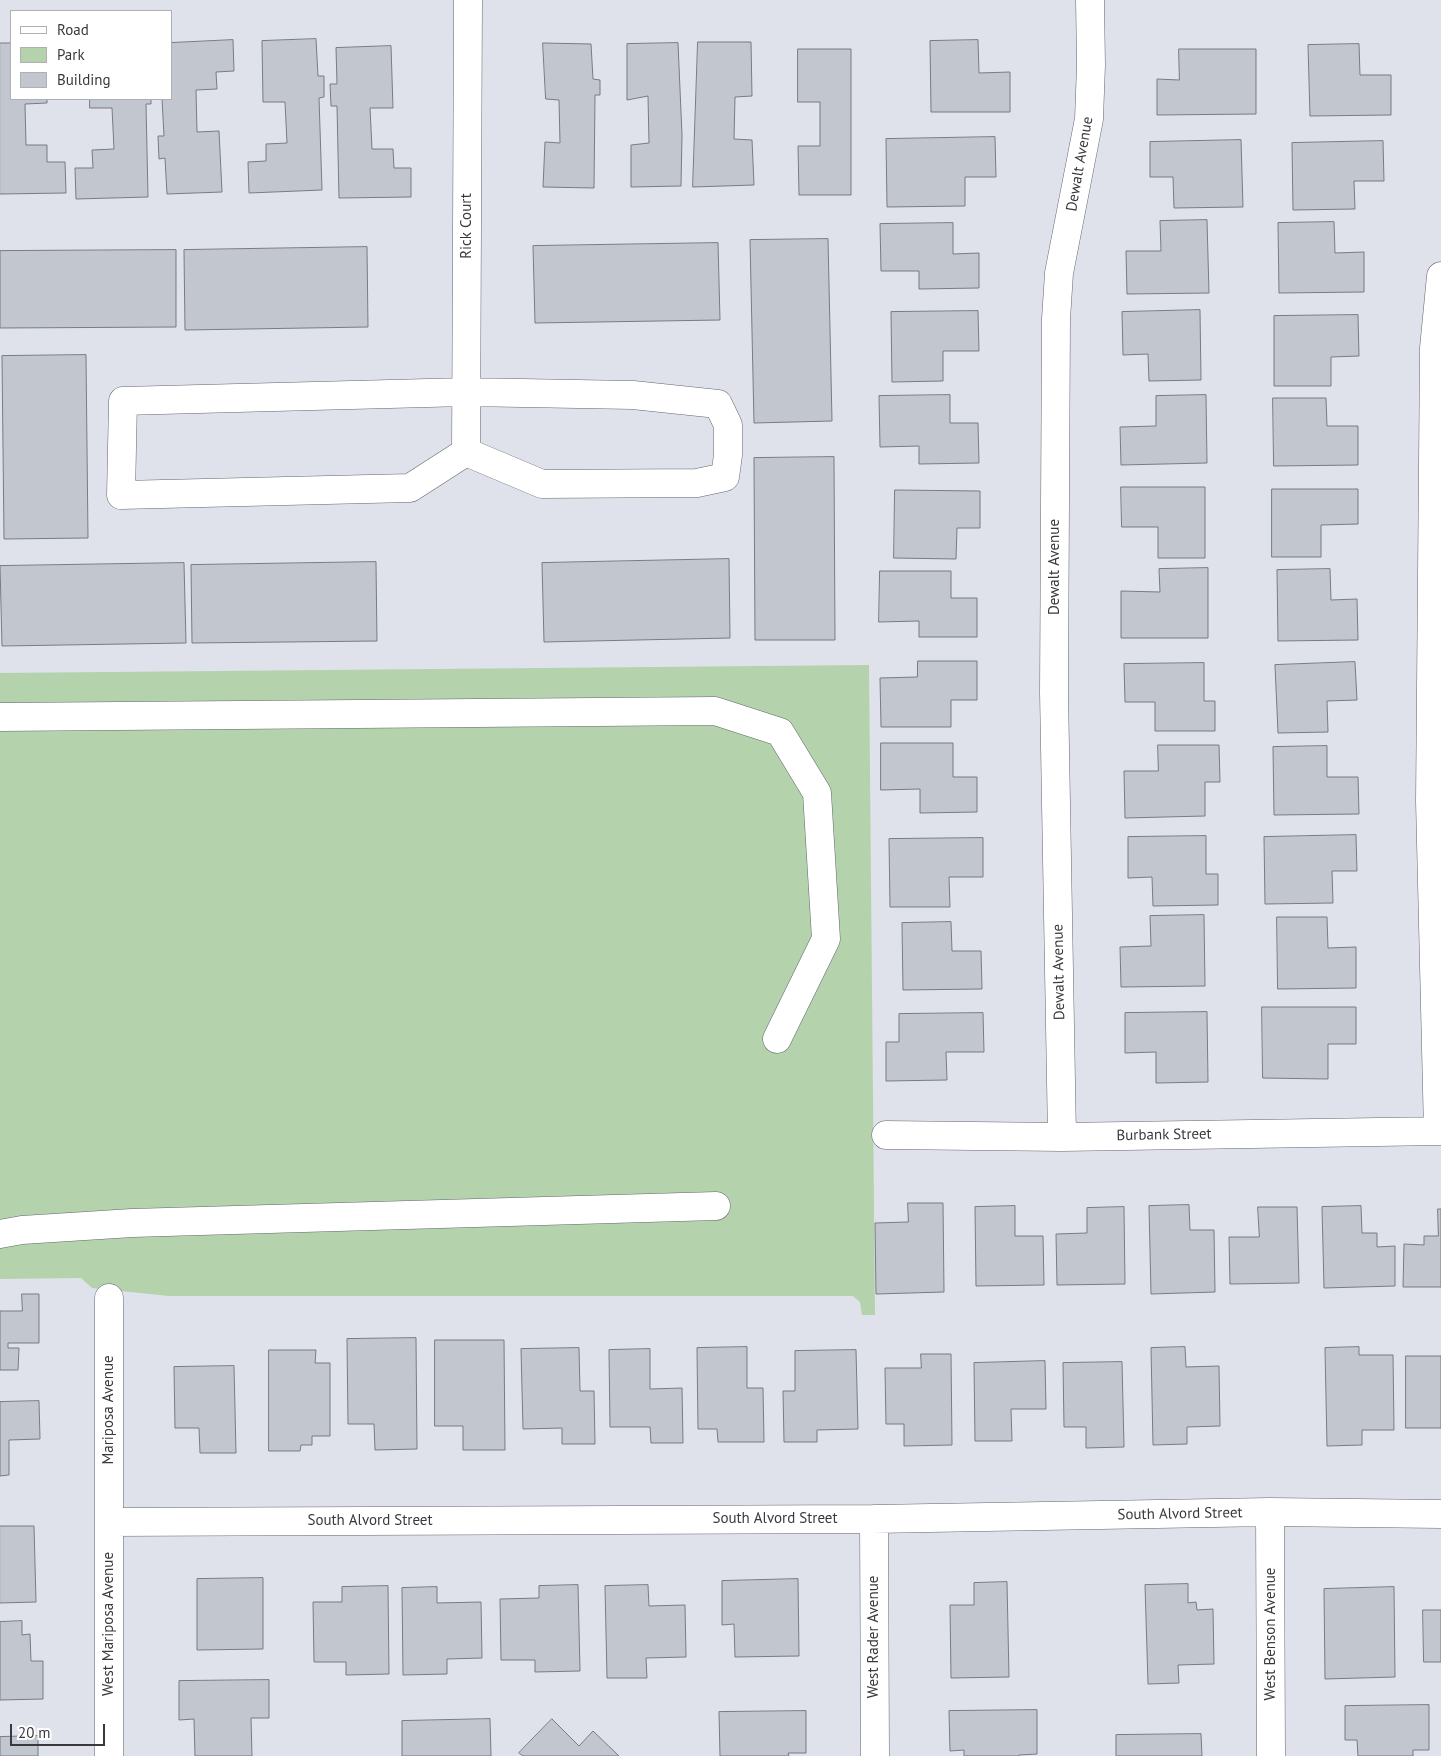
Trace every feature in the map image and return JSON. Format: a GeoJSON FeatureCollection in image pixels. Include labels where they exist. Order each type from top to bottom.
{"type":"FeatureCollection","features":[{"type":"Feature","properties":{"kind":"street","name":"Rick Court"},"geometry":{"type":"LineString","coordinates":[[466,452],[468,0]]}},
{"type":"Feature","properties":{"kind":"street","name":"Dewalt Avenue"},"geometry":{"type":"LineString","coordinates":[[1062,1137],[1054,692],[1056,319],[1059,273],[1089,119],[1091,65],[1090,0]]}},
{"type":"Feature","properties":{"kind":"street"},"geometry":{"type":"LineString","coordinates":[[1440,1131],[1435,802],[1438,384],[1434,348],[1441,276]]}},
{"type":"Feature","properties":{"kind":"street"},"geometry":{"type":"LineString","coordinates":[[466,392],[633,395],[718,404],[728,425],[728,455],[724,477],[697,483],[542,484],[466,452],[410,488],[121,495],[123,401],[466,392]]}},
{"type":"Feature","properties":{"kind":"street"},"geometry":{"type":"LineString","coordinates":[[0,716],[715,711],[780,732],[816,793],[826,939],[777,1039]]}},
{"type":"Feature","properties":{"kind":"street","name":"Burbank Street"},"geometry":{"type":"LineString","coordinates":[[886,1135],[1062,1137],[1440,1131]]}},
{"type":"Feature","properties":{"kind":"street"},"geometry":{"type":"LineString","coordinates":[[7,1227],[716,1206]]}},
{"type":"Feature","properties":{"kind":"street","name":"Mariposa Avenue"},"geometry":{"type":"LineString","coordinates":[[109,1298],[109,1522]]}},
{"type":"Feature","properties":{"kind":"street","name":"South Alvord Street"},"geometry":{"type":"LineString","coordinates":[[109,1522],[874,1519],[1270,1512],[1441,1514]]}},
{"type":"Feature","properties":{"kind":"street","name":"West Benson Avenue"},"geometry":{"type":"LineString","coordinates":[[1270,1512],[1272,1756]]}},
{"type":"Feature","properties":{"kind":"street","name":"West Rader Avenue"},"geometry":{"type":"LineString","coordinates":[[874,1519],[875,1756]]}},
{"type":"Feature","properties":{"kind":"street","name":"West Mariposa Avenue"},"geometry":{"type":"LineString","coordinates":[[109,1522],[109,1756]]}},
{"type":"Feature","properties":{"kind":"green space"},"geometry":{"type":"Polygon","coordinates":[[[869,665],[875,1315],[862,1315],[860,1302],[853,1296],[169,1296],[92,1288],[81,1278],[0,1279],[0,673],[869,665]]]}},
{"type":"Feature","properties":{"kind":"building"},"geometry":{"type":"Polygon","coordinates":[[[316,39],[318,76],[324,76],[324,97],[319,98],[322,190],[249,193],[248,162],[266,161],[266,144],[287,143],[285,102],[263,102],[262,41],[316,39]]]}},
{"type":"Feature","properties":{"kind":"building"},"geometry":{"type":"Polygon","coordinates":[[[233,40],[234,71],[216,72],[217,89],[196,90],[197,132],[219,131],[222,192],[167,194],[165,158],[159,159],[158,136],[164,136],[162,100],[172,100],[172,43],[233,40]]]}},
{"type":"Feature","properties":{"kind":"building"},"geometry":{"type":"Polygon","coordinates":[[[978,40],[979,73],[1010,72],[1010,112],[931,112],[930,41],[978,40]]]}},
{"type":"Feature","properties":{"kind":"building"},"geometry":{"type":"Polygon","coordinates":[[[698,42],[751,42],[752,96],[735,97],[734,139],[752,140],[754,185],[693,187],[698,42]]]}},
{"type":"Feature","properties":{"kind":"building"},"geometry":{"type":"Polygon","coordinates":[[[0,43],[10,43],[10,100],[47,100],[47,103],[25,104],[26,145],[47,145],[47,162],[65,162],[66,193],[0,194],[0,43]]]}},
{"type":"Feature","properties":{"kind":"building"},"geometry":{"type":"Polygon","coordinates":[[[543,43],[591,44],[593,79],[600,80],[600,95],[595,95],[594,188],[543,187],[545,142],[560,143],[559,100],[546,99],[543,43]]]}},
{"type":"Feature","properties":{"kind":"building"},"geometry":{"type":"Polygon","coordinates":[[[678,43],[682,135],[681,186],[631,187],[631,145],[649,143],[648,96],[627,100],[627,44],[678,43]]]}},
{"type":"Feature","properties":{"kind":"building"},"geometry":{"type":"Polygon","coordinates":[[[1359,44],[1360,75],[1391,75],[1391,115],[1310,116],[1308,45],[1359,44]]]}},
{"type":"Feature","properties":{"kind":"building"},"geometry":{"type":"Polygon","coordinates":[[[391,46],[393,108],[370,108],[372,149],[393,149],[394,168],[411,168],[411,197],[339,198],[337,106],[331,106],[330,84],[337,84],[336,48],[391,46]]]}},
{"type":"Feature","properties":{"kind":"building"},"geometry":{"type":"Polygon","coordinates":[[[798,49],[851,49],[851,195],[799,195],[798,146],[820,146],[820,102],[798,102],[798,49]]]}},
{"type":"Feature","properties":{"kind":"building"},"geometry":{"type":"Polygon","coordinates":[[[1179,49],[1256,49],[1256,114],[1157,115],[1157,79],[1179,80],[1179,49]]]}},
{"type":"Feature","properties":{"kind":"building"},"geometry":{"type":"Polygon","coordinates":[[[90,100],[151,100],[151,104],[146,104],[148,197],[76,199],[75,168],[93,168],[92,150],[114,149],[112,108],[90,108],[90,100]]]}},
{"type":"Feature","properties":{"kind":"building"},"geometry":{"type":"Polygon","coordinates":[[[995,137],[996,177],[965,177],[965,206],[887,207],[886,139],[995,137]]]}},
{"type":"Feature","properties":{"kind":"building"},"geometry":{"type":"Polygon","coordinates":[[[1241,140],[1243,207],[1174,208],[1173,177],[1150,177],[1150,142],[1241,140]]]}},
{"type":"Feature","properties":{"kind":"building"},"geometry":{"type":"Polygon","coordinates":[[[1383,141],[1384,181],[1354,181],[1355,209],[1293,210],[1292,143],[1383,141]]]}},
{"type":"Feature","properties":{"kind":"building"},"geometry":{"type":"Polygon","coordinates":[[[1207,220],[1209,293],[1127,294],[1126,251],[1161,251],[1160,221],[1207,220]]]}},
{"type":"Feature","properties":{"kind":"building"},"geometry":{"type":"Polygon","coordinates":[[[1334,222],[1335,253],[1364,252],[1364,292],[1279,293],[1278,223],[1334,222]]]}},
{"type":"Feature","properties":{"kind":"building"},"geometry":{"type":"Polygon","coordinates":[[[953,223],[953,254],[979,253],[979,288],[919,289],[919,271],[881,271],[880,224],[953,223]]]}},
{"type":"Feature","properties":{"kind":"building"},"geometry":{"type":"Polygon","coordinates":[[[828,239],[832,421],[754,423],[750,240],[828,239]]]}},
{"type":"Feature","properties":{"kind":"building"},"geometry":{"type":"Polygon","coordinates":[[[718,243],[720,320],[535,323],[533,246],[718,243]]]}},
{"type":"Feature","properties":{"kind":"building"},"geometry":{"type":"Polygon","coordinates":[[[367,247],[368,327],[185,330],[184,250],[367,247]]]}},
{"type":"Feature","properties":{"kind":"building"},"geometry":{"type":"Polygon","coordinates":[[[176,250],[176,327],[0,328],[0,251],[176,250]]]}},
{"type":"Feature","properties":{"kind":"building"},"geometry":{"type":"Polygon","coordinates":[[[1200,310],[1201,380],[1149,381],[1148,354],[1123,355],[1122,312],[1200,310]]]}},
{"type":"Feature","properties":{"kind":"building"},"geometry":{"type":"Polygon","coordinates":[[[978,311],[979,351],[943,351],[943,381],[892,382],[891,312],[978,311]]]}},
{"type":"Feature","properties":{"kind":"building"},"geometry":{"type":"Polygon","coordinates":[[[1358,315],[1359,356],[1331,357],[1331,386],[1274,386],[1274,316],[1358,315]]]}},
{"type":"Feature","properties":{"kind":"building"},"geometry":{"type":"Polygon","coordinates":[[[86,355],[88,538],[4,539],[2,356],[86,355]]]}},
{"type":"Feature","properties":{"kind":"building"},"geometry":{"type":"Polygon","coordinates":[[[950,395],[950,423],[978,423],[979,463],[919,464],[919,446],[880,447],[879,396],[950,395]]]}},
{"type":"Feature","properties":{"kind":"building"},"geometry":{"type":"Polygon","coordinates":[[[1206,395],[1207,463],[1121,465],[1120,427],[1156,426],[1156,396],[1206,395]]]}},
{"type":"Feature","properties":{"kind":"building"},"geometry":{"type":"Polygon","coordinates":[[[1273,398],[1326,398],[1327,426],[1358,426],[1358,465],[1274,466],[1273,398]]]}},
{"type":"Feature","properties":{"kind":"building"},"geometry":{"type":"Polygon","coordinates":[[[834,457],[835,640],[755,640],[754,458],[834,457]]]}},
{"type":"Feature","properties":{"kind":"building"},"geometry":{"type":"Polygon","coordinates":[[[1121,487],[1205,487],[1205,558],[1158,558],[1158,527],[1122,527],[1121,487]]]}},
{"type":"Feature","properties":{"kind":"building"},"geometry":{"type":"Polygon","coordinates":[[[1272,489],[1358,489],[1358,524],[1321,525],[1321,557],[1272,557],[1272,489]]]}},
{"type":"Feature","properties":{"kind":"building"},"geometry":{"type":"Polygon","coordinates":[[[895,490],[980,491],[980,528],[957,528],[956,559],[894,558],[895,490]]]}},
{"type":"Feature","properties":{"kind":"building"},"geometry":{"type":"Polygon","coordinates":[[[729,559],[730,638],[544,642],[542,563],[729,559]]]}},
{"type":"Feature","properties":{"kind":"building"},"geometry":{"type":"Polygon","coordinates":[[[376,562],[377,641],[192,643],[191,565],[376,562]]]}},
{"type":"Feature","properties":{"kind":"building"},"geometry":{"type":"Polygon","coordinates":[[[184,563],[186,643],[2,646],[0,566],[184,563]]]}},
{"type":"Feature","properties":{"kind":"building"},"geometry":{"type":"Polygon","coordinates":[[[1208,568],[1208,638],[1121,638],[1121,591],[1160,592],[1159,569],[1208,568]]]}},
{"type":"Feature","properties":{"kind":"building"},"geometry":{"type":"Polygon","coordinates":[[[1330,569],[1331,600],[1357,599],[1358,640],[1278,641],[1277,570],[1330,569]]]}},
{"type":"Feature","properties":{"kind":"building"},"geometry":{"type":"Polygon","coordinates":[[[880,571],[951,571],[951,598],[977,598],[977,637],[919,637],[919,621],[879,622],[880,571]]]}},
{"type":"Feature","properties":{"kind":"building"},"geometry":{"type":"Polygon","coordinates":[[[918,661],[977,661],[977,700],[951,700],[951,727],[881,727],[880,678],[917,677],[918,661]]]}},
{"type":"Feature","properties":{"kind":"building"},"geometry":{"type":"Polygon","coordinates":[[[1355,662],[1357,700],[1327,701],[1328,732],[1278,733],[1275,665],[1355,662]]]}},
{"type":"Feature","properties":{"kind":"building"},"geometry":{"type":"Polygon","coordinates":[[[1204,663],[1204,701],[1215,701],[1215,731],[1155,731],[1155,702],[1125,702],[1124,664],[1204,663]]]}},
{"type":"Feature","properties":{"kind":"building"},"geometry":{"type":"Polygon","coordinates":[[[881,743],[953,743],[953,777],[977,777],[977,812],[920,813],[920,789],[881,790],[881,743]]]}},
{"type":"Feature","properties":{"kind":"building"},"geometry":{"type":"Polygon","coordinates":[[[1158,745],[1219,745],[1220,782],[1205,782],[1205,816],[1125,818],[1124,771],[1158,771],[1158,745]]]}},
{"type":"Feature","properties":{"kind":"building"},"geometry":{"type":"Polygon","coordinates":[[[1327,746],[1327,777],[1358,777],[1359,814],[1274,815],[1273,747],[1327,746]]]}},
{"type":"Feature","properties":{"kind":"building"},"geometry":{"type":"Polygon","coordinates":[[[1356,835],[1357,871],[1332,871],[1333,903],[1265,904],[1264,837],[1356,835]]]}},
{"type":"Feature","properties":{"kind":"building"},"geometry":{"type":"Polygon","coordinates":[[[1206,836],[1206,874],[1218,874],[1218,905],[1153,906],[1152,877],[1128,878],[1128,837],[1206,836]]]}},
{"type":"Feature","properties":{"kind":"building"},"geometry":{"type":"Polygon","coordinates":[[[983,838],[983,877],[949,877],[950,907],[890,907],[889,839],[983,838]]]}},
{"type":"Feature","properties":{"kind":"building"},"geometry":{"type":"Polygon","coordinates":[[[1204,915],[1205,986],[1121,987],[1120,947],[1151,946],[1150,916],[1204,915]]]}},
{"type":"Feature","properties":{"kind":"building"},"geometry":{"type":"Polygon","coordinates":[[[1277,917],[1327,917],[1328,948],[1356,947],[1356,988],[1278,989],[1277,917]]]}},
{"type":"Feature","properties":{"kind":"building"},"geometry":{"type":"Polygon","coordinates":[[[951,922],[952,951],[981,951],[982,989],[903,990],[902,923],[951,922]]]}},
{"type":"Feature","properties":{"kind":"building"},"geometry":{"type":"Polygon","coordinates":[[[1262,1007],[1356,1007],[1356,1044],[1328,1044],[1328,1079],[1263,1078],[1262,1007]]]}},
{"type":"Feature","properties":{"kind":"building"},"geometry":{"type":"Polygon","coordinates":[[[1207,1012],[1208,1082],[1156,1083],[1156,1052],[1125,1053],[1125,1013],[1207,1012]]]}},
{"type":"Feature","properties":{"kind":"building"},"geometry":{"type":"Polygon","coordinates":[[[983,1013],[984,1052],[946,1052],[947,1080],[886,1081],[886,1042],[899,1042],[899,1014],[983,1013]]]}},
{"type":"Feature","properties":{"kind":"building"},"geometry":{"type":"Polygon","coordinates":[[[908,1203],[943,1203],[944,1292],[876,1294],[875,1223],[908,1222],[908,1203]]]}},
{"type":"Feature","properties":{"kind":"building"},"geometry":{"type":"Polygon","coordinates":[[[1189,1205],[1190,1230],[1214,1230],[1215,1292],[1151,1294],[1149,1206],[1189,1205]]]}},
{"type":"Feature","properties":{"kind":"building"},"geometry":{"type":"Polygon","coordinates":[[[1015,1206],[1015,1236],[1043,1236],[1044,1285],[976,1286],[975,1207],[1015,1206]]]}},
{"type":"Feature","properties":{"kind":"building"},"geometry":{"type":"Polygon","coordinates":[[[1361,1206],[1362,1233],[1377,1233],[1377,1247],[1395,1246],[1395,1286],[1324,1288],[1322,1207],[1361,1206]]]}},
{"type":"Feature","properties":{"kind":"building"},"geometry":{"type":"Polygon","coordinates":[[[1124,1207],[1125,1284],[1057,1285],[1056,1234],[1087,1233],[1087,1208],[1124,1207]]]}},
{"type":"Feature","properties":{"kind":"building"},"geometry":{"type":"Polygon","coordinates":[[[1258,1207],[1297,1207],[1299,1283],[1230,1284],[1229,1237],[1259,1237],[1258,1207]]]}},
{"type":"Feature","properties":{"kind":"building"},"geometry":{"type":"Polygon","coordinates":[[[1438,1209],[1441,1209],[1441,1287],[1403,1287],[1404,1244],[1424,1245],[1424,1236],[1438,1236],[1438,1209]]]}},
{"type":"Feature","properties":{"kind":"building"},"geometry":{"type":"Polygon","coordinates":[[[22,1294],[39,1294],[39,1343],[8,1343],[8,1348],[19,1348],[18,1370],[0,1370],[0,1311],[22,1311],[22,1294]]]}},
{"type":"Feature","properties":{"kind":"building"},"geometry":{"type":"Polygon","coordinates":[[[416,1338],[417,1449],[375,1450],[374,1424],[348,1424],[347,1339],[416,1338]]]}},
{"type":"Feature","properties":{"kind":"building"},"geometry":{"type":"Polygon","coordinates":[[[435,1340],[504,1340],[505,1450],[463,1450],[463,1426],[435,1426],[435,1340]]]}},
{"type":"Feature","properties":{"kind":"building"},"geometry":{"type":"Polygon","coordinates":[[[747,1347],[747,1388],[763,1388],[764,1442],[718,1442],[717,1429],[698,1429],[697,1348],[747,1347]]]}},
{"type":"Feature","properties":{"kind":"building"},"geometry":{"type":"Polygon","coordinates":[[[1185,1347],[1186,1367],[1219,1366],[1220,1426],[1187,1427],[1187,1444],[1153,1445],[1151,1348],[1185,1347]]]}},
{"type":"Feature","properties":{"kind":"building"},"geometry":{"type":"Polygon","coordinates":[[[1359,1347],[1359,1355],[1393,1355],[1394,1430],[1362,1430],[1362,1445],[1327,1446],[1325,1348],[1359,1347]]]}},
{"type":"Feature","properties":{"kind":"building"},"geometry":{"type":"Polygon","coordinates":[[[579,1348],[580,1391],[594,1391],[595,1444],[562,1444],[562,1428],[523,1429],[521,1349],[579,1348]]]}},
{"type":"Feature","properties":{"kind":"building"},"geometry":{"type":"Polygon","coordinates":[[[650,1349],[650,1389],[682,1388],[683,1443],[651,1443],[650,1427],[610,1427],[609,1350],[650,1349]]]}},
{"type":"Feature","properties":{"kind":"building"},"geometry":{"type":"Polygon","coordinates":[[[269,1350],[316,1350],[315,1363],[330,1363],[330,1436],[312,1436],[312,1445],[301,1445],[300,1451],[269,1451],[269,1350]]]}},
{"type":"Feature","properties":{"kind":"building"},"geometry":{"type":"Polygon","coordinates":[[[856,1350],[858,1429],[817,1430],[817,1442],[784,1442],[783,1391],[795,1391],[795,1351],[856,1350]]]}},
{"type":"Feature","properties":{"kind":"building"},"geometry":{"type":"Polygon","coordinates":[[[921,1354],[951,1354],[952,1445],[904,1446],[904,1424],[886,1424],[885,1368],[921,1368],[921,1354]]]}},
{"type":"Feature","properties":{"kind":"building"},"geometry":{"type":"Polygon","coordinates":[[[1406,1356],[1441,1356],[1441,1428],[1406,1428],[1406,1356]]]}},
{"type":"Feature","properties":{"kind":"building"},"geometry":{"type":"Polygon","coordinates":[[[1045,1361],[1046,1409],[1011,1409],[1012,1441],[975,1441],[974,1363],[1045,1361]]]}},
{"type":"Feature","properties":{"kind":"building"},"geometry":{"type":"Polygon","coordinates":[[[1122,1362],[1124,1447],[1086,1448],[1086,1427],[1064,1427],[1063,1363],[1122,1362]]]}},
{"type":"Feature","properties":{"kind":"building"},"geometry":{"type":"Polygon","coordinates":[[[234,1366],[236,1453],[200,1453],[199,1428],[175,1428],[174,1367],[234,1366]]]}},
{"type":"Feature","properties":{"kind":"building"},"geometry":{"type":"Polygon","coordinates":[[[39,1401],[40,1439],[9,1440],[9,1475],[0,1476],[0,1402],[39,1401]]]}},
{"type":"Feature","properties":{"kind":"building"},"geometry":{"type":"Polygon","coordinates":[[[0,1526],[34,1526],[36,1602],[0,1603],[0,1526]]]}},
{"type":"Feature","properties":{"kind":"building"},"geometry":{"type":"Polygon","coordinates":[[[263,1578],[263,1649],[197,1650],[197,1579],[263,1578]]]}},
{"type":"Feature","properties":{"kind":"building"},"geometry":{"type":"Polygon","coordinates":[[[798,1579],[799,1656],[735,1657],[734,1624],[722,1625],[722,1581],[798,1579]]]}},
{"type":"Feature","properties":{"kind":"building"},"geometry":{"type":"Polygon","coordinates":[[[1007,1582],[1009,1677],[951,1678],[950,1605],[974,1605],[974,1583],[1007,1582]]]}},
{"type":"Feature","properties":{"kind":"building"},"geometry":{"type":"Polygon","coordinates":[[[1188,1584],[1188,1603],[1196,1602],[1197,1610],[1213,1609],[1214,1664],[1178,1665],[1179,1683],[1148,1684],[1145,1585],[1188,1584]]]}},
{"type":"Feature","properties":{"kind":"building"},"geometry":{"type":"Polygon","coordinates":[[[578,1585],[580,1671],[535,1672],[535,1660],[501,1660],[500,1599],[539,1598],[539,1586],[578,1585]]]}},
{"type":"Feature","properties":{"kind":"building"},"geometry":{"type":"Polygon","coordinates":[[[648,1585],[649,1606],[685,1605],[686,1657],[646,1658],[647,1678],[607,1678],[605,1586],[648,1585]]]}},
{"type":"Feature","properties":{"kind":"building"},"geometry":{"type":"Polygon","coordinates":[[[388,1586],[389,1674],[346,1675],[346,1662],[314,1662],[313,1602],[342,1602],[342,1587],[388,1586]]]}},
{"type":"Feature","properties":{"kind":"building"},"geometry":{"type":"Polygon","coordinates":[[[437,1587],[437,1603],[481,1602],[482,1658],[447,1659],[447,1674],[403,1675],[402,1588],[437,1587]]]}},
{"type":"Feature","properties":{"kind":"building"},"geometry":{"type":"Polygon","coordinates":[[[1394,1587],[1395,1677],[1325,1679],[1324,1589],[1394,1587]]]}},
{"type":"Feature","properties":{"kind":"building"},"geometry":{"type":"Polygon","coordinates":[[[1423,1610],[1441,1610],[1441,1662],[1424,1662],[1423,1610]]]}},
{"type":"Feature","properties":{"kind":"building"},"geometry":{"type":"Polygon","coordinates":[[[22,1621],[22,1635],[30,1634],[31,1661],[43,1661],[43,1699],[0,1700],[0,1622],[22,1621]]]}},
{"type":"Feature","properties":{"kind":"building"},"geometry":{"type":"Polygon","coordinates":[[[269,1680],[269,1718],[251,1718],[252,1756],[195,1756],[194,1719],[179,1720],[179,1681],[269,1680]]]}},
{"type":"Feature","properties":{"kind":"building"},"geometry":{"type":"Polygon","coordinates":[[[1429,1705],[1429,1750],[1413,1750],[1413,1756],[1358,1756],[1357,1740],[1345,1740],[1345,1706],[1429,1705]]]}},
{"type":"Feature","properties":{"kind":"building"},"geometry":{"type":"Polygon","coordinates":[[[1037,1710],[1037,1754],[1019,1756],[964,1756],[964,1750],[950,1751],[949,1711],[1037,1710]]]}},
{"type":"Feature","properties":{"kind":"building"},"geometry":{"type":"Polygon","coordinates":[[[806,1711],[806,1753],[788,1753],[789,1756],[720,1756],[719,1712],[806,1711]]]}},
{"type":"Feature","properties":{"kind":"building"},"geometry":{"type":"Polygon","coordinates":[[[490,1719],[491,1756],[402,1756],[402,1721],[490,1719]]]}},
{"type":"Feature","properties":{"kind":"building"},"geometry":{"type":"Polygon","coordinates":[[[552,1719],[579,1746],[593,1731],[619,1756],[523,1756],[519,1753],[552,1719]]]}},
{"type":"Feature","properties":{"kind":"building"},"geometry":{"type":"Polygon","coordinates":[[[1201,1734],[1202,1756],[1116,1756],[1116,1735],[1201,1734]]]}},
{"type":"Feature","properties":{"kind":"building"},"geometry":{"type":"Polygon","coordinates":[[[38,1736],[38,1756],[0,1756],[0,1737],[38,1736]]]}}]}
